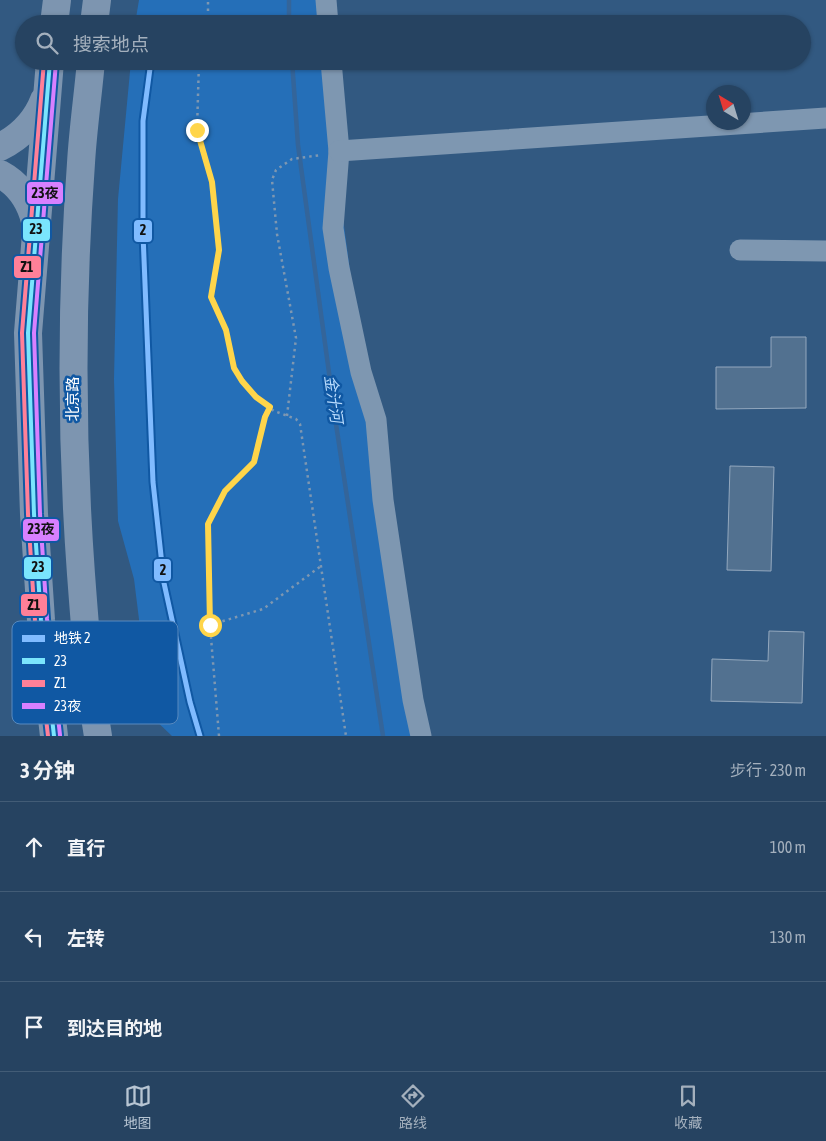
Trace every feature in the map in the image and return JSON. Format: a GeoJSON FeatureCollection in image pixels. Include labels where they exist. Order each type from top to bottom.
{"type":"FeatureCollection","features":[{"type":"Feature","properties":{"kind":"main road"},"geometry":{"type":"LineString","coordinates":[[55,15],[57,0]]}},
{"type":"Feature","properties":{"kind":"main road"},"geometry":{"type":"LineString","coordinates":[[95,15],[97,0]]}},
{"type":"Feature","properties":{"kind":"main road"},"geometry":{"type":"LineString","coordinates":[[41,621],[30,430],[28,332],[49,70]]}},
{"type":"Feature","properties":{"kind":"main road","name":"北京路"},"geometry":{"type":"LineString","coordinates":[[85,621],[73,436],[73,333],[81,161],[90,70]]}},
{"type":"Feature","properties":{"kind":"main road"},"geometry":{"type":"LineString","coordinates":[[0,147],[29,126],[39,111],[46,94]]}},
{"type":"Feature","properties":{"kind":"main road"},"geometry":{"type":"LineString","coordinates":[[0,174],[13,182],[21,191],[33,212],[36,223]]}},
{"type":"Feature","properties":{"kind":"street"},"geometry":{"type":"LineString","coordinates":[[326,0],[327,15]]}},
{"type":"Feature","properties":{"kind":"street"},"geometry":{"type":"LineString","coordinates":[[331,70],[333,228],[339,268],[361,372],[376,420],[383,500],[413,700],[421,736]]}},
{"type":"Feature","properties":{"kind":"street"},"geometry":{"type":"LineString","coordinates":[[332,153],[826,118]]}},
{"type":"Feature","properties":{"kind":"street"},"geometry":{"type":"LineString","coordinates":[[740,250],[826,251]]}},
{"type":"Feature","properties":{"kind":"path"},"geometry":{"type":"LineString","coordinates":[[208,0],[208,15]]}},
{"type":"Feature","properties":{"kind":"path"},"geometry":{"type":"LineString","coordinates":[[199,70],[197,130],[212,182],[219,250],[211,297],[226,330],[234,368],[246,386],[256,397],[270,407],[296,419],[300,424],[346,736]]}},
{"type":"Feature","properties":{"kind":"path"},"geometry":{"type":"LineString","coordinates":[[287,416],[296,338],[277,234],[272,180],[276,170],[292,159],[332,153]]}},
{"type":"Feature","properties":{"kind":"path"},"geometry":{"type":"LineString","coordinates":[[219,736],[210,625],[208,524],[225,491],[254,462],[265,417],[270,407]]}},
{"type":"Feature","properties":{"kind":"path"},"geometry":{"type":"LineString","coordinates":[[210,625],[264,610],[321,566]]}},
{"type":"Feature","properties":{"kind":"shaded area"},"geometry":{"type":"Polygon","coordinates":[[[139,0],[317,0],[318,15],[136,15],[139,0]]]}},
{"type":"Feature","properties":{"kind":"shaded area"},"geometry":{"type":"Polygon","coordinates":[[[130,70],[323,70],[412,736],[172,736],[159,724],[178,724],[178,621],[139,621],[134,579],[118,521],[114,379],[118,199],[130,70]]]}},
{"type":"Feature","properties":{"kind":"building"},"geometry":{"type":"Polygon","coordinates":[[[771,337],[806,337],[806,408],[716,409],[716,367],[771,367],[771,337]]]}},
{"type":"Feature","properties":{"kind":"building"},"geometry":{"type":"Polygon","coordinates":[[[730,466],[774,467],[771,571],[727,570],[730,466]]]}},
{"type":"Feature","properties":{"kind":"building"},"geometry":{"type":"Polygon","coordinates":[[[769,631],[804,632],[802,703],[711,701],[712,659],[768,661],[769,631]]]}},
{"type":"Feature","properties":{"kind":"waterway","name":"金汁河"},"geometry":{"type":"LineString","coordinates":[[289,0],[289,15]]}},
{"type":"Feature","properties":{"kind":"waterway","name":"金汁河"},"geometry":{"type":"LineString","coordinates":[[293,70],[298,145],[336,424],[383,736]]}},
{"type":"Feature","properties":{"kind":"metro line","name":"2"},"geometry":{"type":"LineString","coordinates":[[150,70],[143,121],[143,234],[153,482],[164,583],[172,621]]}},
{"type":"Feature","properties":{"kind":"metro line","name":"2"},"geometry":{"type":"LineString","coordinates":[[178,647],[190,702],[200,736]]}},
{"type":"Feature","properties":{"kind":"transit line","name":"Z1"},"geometry":{"type":"LineString","coordinates":[[35,621],[28,514],[22,333],[43,70]]}},
{"type":"Feature","properties":{"kind":"transit line","name":"23"},"geometry":{"type":"LineString","coordinates":[[41,621],[34,514],[28,333],[49,70]]}},
{"type":"Feature","properties":{"kind":"transit line","name":"23夜"},"geometry":{"type":"LineString","coordinates":[[47,621],[40,514],[34,333],[55,70]]}},
{"type":"Feature","properties":{"kind":"transit line","name":"Z1"},"geometry":{"type":"LineString","coordinates":[[47,724],[48,736]]}},
{"type":"Feature","properties":{"kind":"transit line","name":"23"},"geometry":{"type":"LineString","coordinates":[[53,724],[54,736]]}},
{"type":"Feature","properties":{"kind":"transit line","name":"23夜"},"geometry":{"type":"LineString","coordinates":[[59,724],[60,735]]}},
{"type":"Feature","properties":{"kind":"route"},"geometry":{"type":"LineString","coordinates":[[197,130],[212,182],[219,250],[211,297],[226,330],[234,368],[256,397],[270,407],[265,417],[254,462],[225,491],[208,524],[210,625]]}}]}
